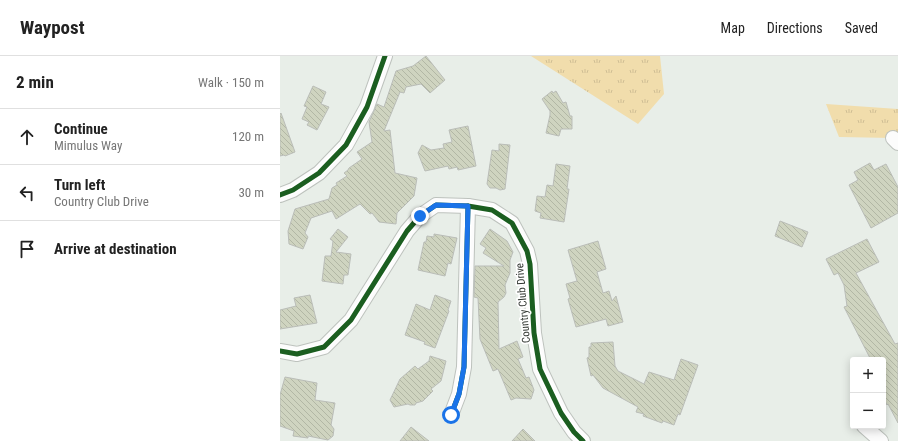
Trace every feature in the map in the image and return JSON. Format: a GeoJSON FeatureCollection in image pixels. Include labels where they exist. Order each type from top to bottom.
{"type":"FeatureCollection","features":[{"type":"Feature","properties":{"kind":"street"},"geometry":{"type":"LineString","coordinates":[[280,195],[293,190],[319,173],[346,145],[366,108],[385,56]]}},
{"type":"Feature","properties":{"kind":"street","name":"Country Club Drive"},"geometry":{"type":"LineString","coordinates":[[280,351],[297,354],[324,347],[352,320],[407,231],[420,216],[436,205],[468,206],[492,210],[512,223],[528,251],[534,333],[540,369],[561,413],[574,432],[583,441]]}},
{"type":"Feature","properties":{"kind":"street"},"geometry":{"type":"LineString","coordinates":[[451,415],[459,394],[464,367],[468,206]]}},
{"type":"Feature","properties":{"kind":"street"},"geometry":{"type":"LineString","coordinates":[[867,429],[881,441]]}},
{"type":"Feature","properties":{"kind":"green space"},"geometry":{"type":"Polygon","coordinates":[[[531,56],[660,56],[664,94],[638,124],[531,56]]]}},
{"type":"Feature","properties":{"kind":"green space"},"geometry":{"type":"Polygon","coordinates":[[[826,104],[898,109],[898,142],[893,138],[839,137],[826,104]]]}},
{"type":"Feature","properties":{"kind":"building"},"geometry":{"type":"Polygon","coordinates":[[[426,56],[445,80],[430,93],[421,84],[406,87],[404,93],[400,92],[384,131],[390,130],[395,173],[417,178],[414,196],[397,213],[396,224],[379,222],[372,213],[370,214],[360,204],[336,219],[332,211],[311,218],[305,233],[308,237],[303,249],[289,244],[288,231],[295,209],[329,199],[332,188],[337,185],[336,183],[347,176],[344,173],[362,159],[357,152],[372,142],[369,122],[377,104],[384,107],[396,71],[413,66],[426,56]]]}},
{"type":"Feature","properties":{"kind":"building"},"geometry":{"type":"Polygon","coordinates":[[[313,86],[326,92],[321,104],[329,107],[317,130],[307,125],[309,122],[302,119],[307,107],[304,106],[313,86]]]}},
{"type":"Feature","properties":{"kind":"building"},"geometry":{"type":"Polygon","coordinates":[[[552,91],[553,93],[556,91],[563,103],[566,102],[570,116],[572,116],[572,129],[561,129],[559,136],[546,133],[550,111],[542,99],[552,91]]]}},
{"type":"Feature","properties":{"kind":"building"},"geometry":{"type":"Polygon","coordinates":[[[281,113],[295,152],[285,156],[280,156],[281,113]]]}},
{"type":"Feature","properties":{"kind":"building"},"geometry":{"type":"Polygon","coordinates":[[[468,126],[476,166],[458,170],[457,167],[449,169],[448,166],[425,171],[418,153],[422,145],[431,150],[444,148],[443,144],[452,142],[449,130],[468,126]]]}},
{"type":"Feature","properties":{"kind":"building"},"geometry":{"type":"Polygon","coordinates":[[[499,144],[510,145],[505,189],[500,190],[490,188],[487,184],[492,150],[499,151],[499,144]]]}},
{"type":"Feature","properties":{"kind":"building"},"geometry":{"type":"Polygon","coordinates":[[[870,163],[874,170],[886,164],[898,187],[898,213],[871,228],[849,185],[858,180],[854,172],[870,163]]]}},
{"type":"Feature","properties":{"kind":"building"},"geometry":{"type":"Polygon","coordinates":[[[556,164],[570,166],[567,189],[569,189],[564,222],[540,218],[541,213],[535,211],[537,196],[545,197],[547,185],[553,186],[556,164]]]}},
{"type":"Feature","properties":{"kind":"building"},"geometry":{"type":"Polygon","coordinates":[[[780,221],[808,232],[802,247],[775,236],[780,221]]]}},
{"type":"Feature","properties":{"kind":"building"},"geometry":{"type":"Polygon","coordinates":[[[338,229],[348,237],[336,252],[351,254],[348,275],[344,275],[343,284],[322,281],[325,256],[331,256],[333,241],[330,239],[338,229]]]}},
{"type":"Feature","properties":{"kind":"building"},"geometry":{"type":"Polygon","coordinates":[[[490,229],[507,241],[513,252],[510,260],[510,273],[505,285],[506,293],[498,302],[499,349],[517,341],[523,357],[518,359],[526,378],[529,377],[534,390],[531,399],[516,398],[511,400],[498,369],[493,371],[480,339],[478,298],[474,297],[475,266],[504,266],[483,253],[486,248],[480,244],[490,229]]]}},
{"type":"Feature","properties":{"kind":"building"},"geometry":{"type":"Polygon","coordinates":[[[434,234],[457,238],[451,264],[448,263],[445,276],[418,270],[424,242],[426,242],[427,236],[434,237],[434,234]]]}},
{"type":"Feature","properties":{"kind":"building"},"geometry":{"type":"Polygon","coordinates":[[[867,239],[879,262],[856,273],[895,344],[898,343],[898,423],[888,404],[887,405],[886,403],[886,357],[869,357],[844,307],[847,306],[844,285],[838,273],[834,275],[826,259],[867,239]]]}},
{"type":"Feature","properties":{"kind":"building"},"geometry":{"type":"Polygon","coordinates":[[[598,241],[606,269],[597,272],[603,293],[609,291],[612,301],[616,296],[623,322],[608,326],[606,319],[576,327],[568,299],[570,298],[566,284],[577,281],[568,250],[598,241]]]}},
{"type":"Feature","properties":{"kind":"building"},"geometry":{"type":"Polygon","coordinates":[[[310,295],[317,323],[280,329],[280,310],[296,306],[294,298],[310,295]]]}},
{"type":"Feature","properties":{"kind":"building"},"geometry":{"type":"Polygon","coordinates":[[[435,295],[451,301],[449,311],[435,348],[424,344],[425,342],[405,335],[416,304],[430,310],[435,295]]]}},
{"type":"Feature","properties":{"kind":"building"},"geometry":{"type":"Polygon","coordinates":[[[613,342],[615,366],[618,371],[644,384],[649,372],[674,380],[681,359],[698,365],[680,415],[678,414],[674,425],[663,421],[662,423],[643,416],[644,414],[636,412],[638,407],[603,388],[593,375],[591,376],[587,358],[589,357],[589,347],[591,347],[591,343],[613,342]]]}},
{"type":"Feature","properties":{"kind":"building"},"geometry":{"type":"Polygon","coordinates":[[[430,356],[446,361],[441,381],[431,389],[433,391],[423,401],[416,403],[415,405],[408,404],[394,407],[390,400],[400,379],[415,366],[418,369],[429,361],[430,356]]]}},
{"type":"Feature","properties":{"kind":"building"},"geometry":{"type":"Polygon","coordinates":[[[285,377],[317,383],[315,400],[335,403],[331,425],[334,429],[333,436],[328,440],[308,436],[308,438],[293,436],[294,431],[280,426],[280,395],[285,377]]]}},
{"type":"Feature","properties":{"kind":"building"},"geometry":{"type":"Polygon","coordinates":[[[411,427],[429,441],[400,441],[411,427]]]}},
{"type":"Feature","properties":{"kind":"building"},"geometry":{"type":"Polygon","coordinates":[[[523,429],[535,441],[512,441],[523,429]]]}},
{"type":"Feature","properties":{"kind":"cycle path"},"geometry":{"type":"LineString","coordinates":[[280,195],[293,190],[319,173],[346,145],[367,107],[385,56]]}},
{"type":"Feature","properties":{"kind":"cycle path"},"geometry":{"type":"LineString","coordinates":[[280,351],[297,354],[324,347],[351,320],[407,231],[420,216],[436,205],[468,206],[492,210],[512,223],[527,251],[530,264],[534,333],[540,369],[561,413],[574,432],[583,441]]}},
{"type":"Feature","properties":{"kind":"cycle path"},"geometry":{"type":"LineString","coordinates":[[451,415],[459,394],[464,367],[468,206]]}},
{"type":"Feature","properties":{"kind":"route"},"geometry":{"type":"LineString","coordinates":[[420,216],[436,205],[468,206],[464,367],[459,394],[451,415]]}}]}
